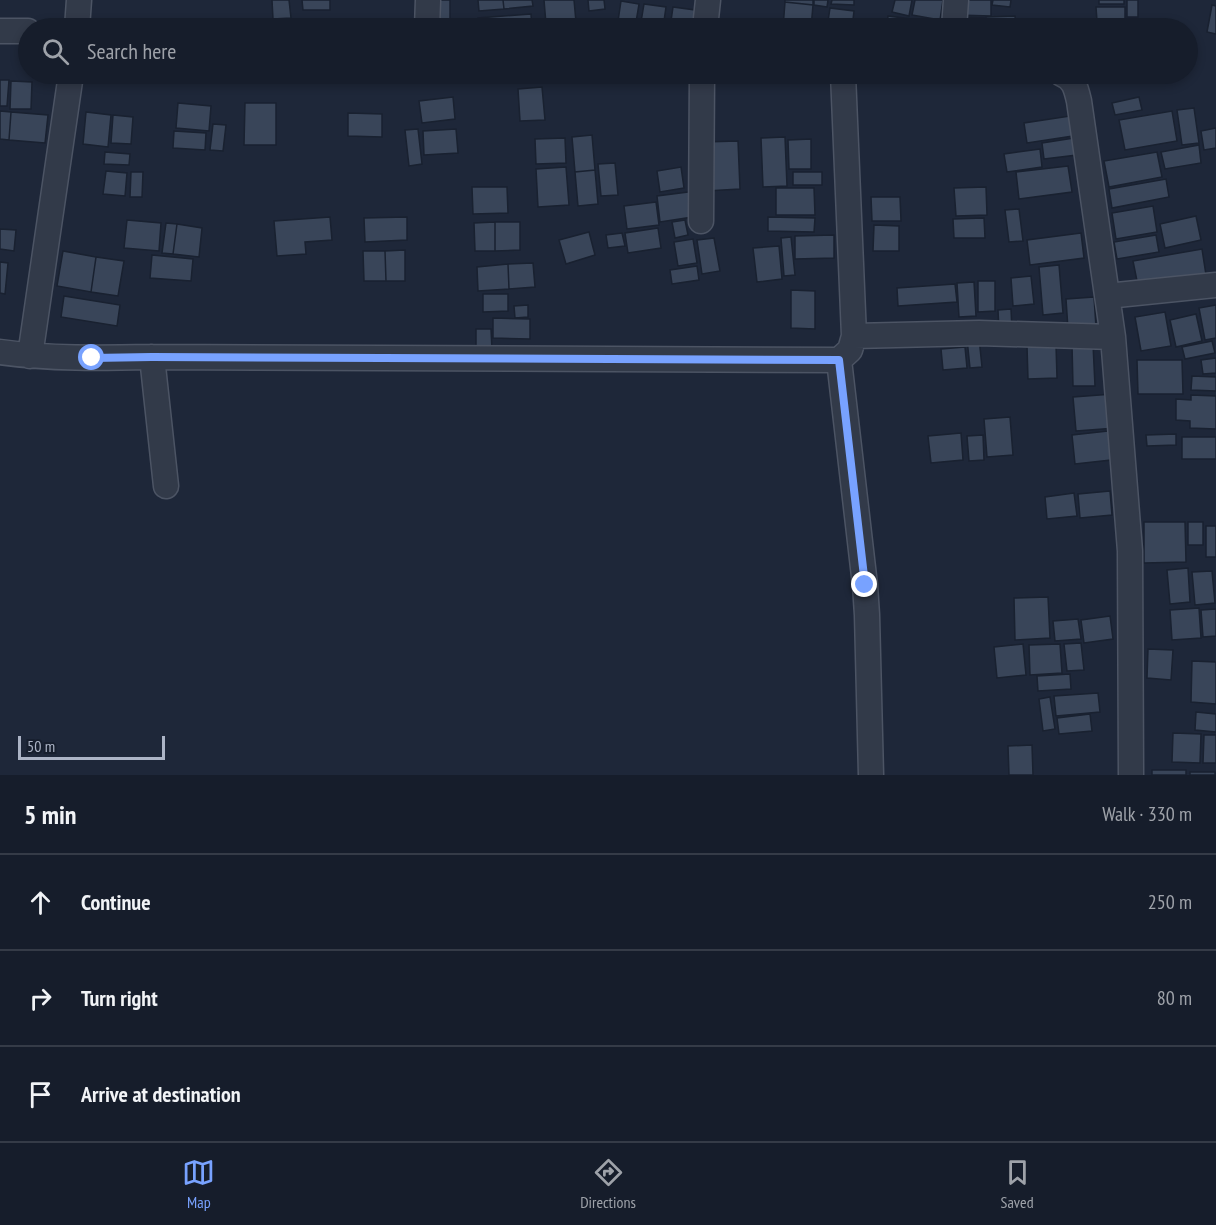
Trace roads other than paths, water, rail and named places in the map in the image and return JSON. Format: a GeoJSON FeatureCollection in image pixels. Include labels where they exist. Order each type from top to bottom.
{"type":"FeatureCollection","features":[{"type":"Feature","properties":{"kind":"street"},"geometry":{"type":"LineString","coordinates":[[78,18],[79,0]]}},
{"type":"Feature","properties":{"kind":"street"},"geometry":{"type":"LineString","coordinates":[[427,18],[428,0]]}},
{"type":"Feature","properties":{"kind":"street"},"geometry":{"type":"LineString","coordinates":[[706,18],[708,0]]}},
{"type":"Feature","properties":{"kind":"street"},"geometry":{"type":"LineString","coordinates":[[955,18],[956,0]]}},
{"type":"Feature","properties":{"kind":"street"},"geometry":{"type":"LineString","coordinates":[[0,31],[18,31]]}},
{"type":"Feature","properties":{"kind":"street"},"geometry":{"type":"LineString","coordinates":[[30,356],[70,84]]}},
{"type":"Feature","properties":{"kind":"street"},"geometry":{"type":"LineString","coordinates":[[701,221],[702,84]]}},
{"type":"Feature","properties":{"kind":"street"},"geometry":{"type":"LineString","coordinates":[[0,352],[30,356],[92,358],[839,360],[850,350],[854,336],[843,84]]}},
{"type":"Feature","properties":{"kind":"street"},"geometry":{"type":"LineString","coordinates":[[1072,86],[1113,337],[1130,551],[1131,775]]}},
{"type":"Feature","properties":{"kind":"street"},"geometry":{"type":"LineString","coordinates":[[1107,296],[1216,285]]}},
{"type":"Feature","properties":{"kind":"street"},"geometry":{"type":"LineString","coordinates":[[854,336],[979,333],[1113,337]]}},
{"type":"Feature","properties":{"kind":"street"},"geometry":{"type":"LineString","coordinates":[[152,357],[166,486]]}},
{"type":"Feature","properties":{"kind":"street"},"geometry":{"type":"LineString","coordinates":[[839,360],[865,585],[871,775]]}}]}
